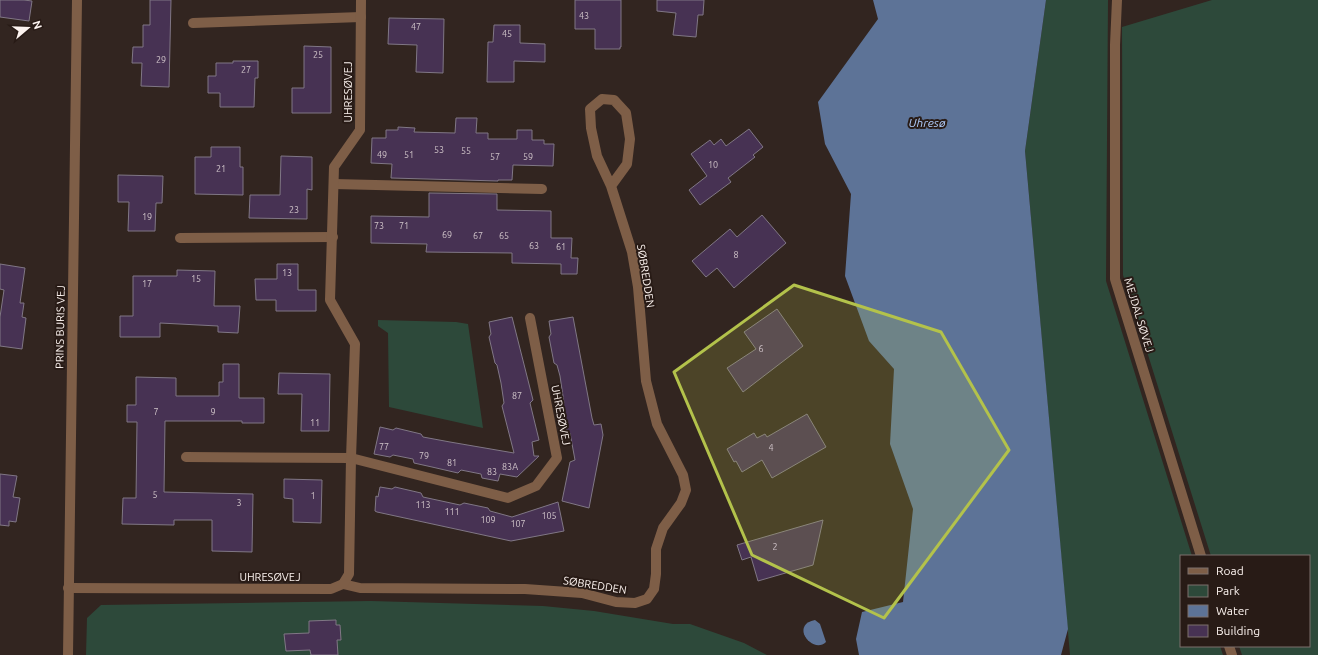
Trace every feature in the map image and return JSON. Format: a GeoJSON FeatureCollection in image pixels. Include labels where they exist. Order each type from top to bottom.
{"type":"FeatureCollection","features":[{"type":"Feature","properties":{"kind":"street","name":"PRINS BURIS VEJ"},"geometry":{"type":"LineString","coordinates":[[68,655],[76,0]]}},
{"type":"Feature","properties":{"kind":"street","name":"UHRESØVEJ"},"geometry":{"type":"LineString","coordinates":[[68,588],[331,589],[342,584],[350,574],[351,458],[355,344],[330,300],[334,167],[360,130],[361,0]]}},
{"type":"Feature","properties":{"kind":"street","name":"MEJDAL SØVEJ"},"geometry":{"type":"LineString","coordinates":[[1116,0],[1115,279],[1201,555]]}},
{"type":"Feature","properties":{"kind":"street"},"geometry":{"type":"LineString","coordinates":[[193,23],[361,17]]}},
{"type":"Feature","properties":{"kind":"street","name":"SØBREDDEN"},"geometry":{"type":"LineString","coordinates":[[342,584],[360,588],[525,589],[582,593],[616,602],[635,603],[647,599],[654,589],[656,574],[656,549],[663,528],[681,503],[686,490],[684,475],[657,424],[646,381],[638,287],[632,252],[611,186],[597,156],[591,128],[590,109],[602,99],[614,100],[626,113],[630,139],[627,164],[611,186]]}},
{"type":"Feature","properties":{"kind":"street"},"geometry":{"type":"LineString","coordinates":[[334,184],[542,189]]}},
{"type":"Feature","properties":{"kind":"street"},"geometry":{"type":"LineString","coordinates":[[180,238],[333,237]]}},
{"type":"Feature","properties":{"kind":"street","name":"UHRESØVEJ"},"geometry":{"type":"LineString","coordinates":[[186,457],[351,458],[508,498],[536,486],[557,458],[530,318]]}},
{"type":"Feature","properties":{"kind":"highlighted area"},"geometry":{"type":"Polygon","coordinates":[[[794,285],[941,332],[1009,450],[884,618],[752,555],[674,372],[794,285]]]}},
{"type":"Feature","properties":{"kind":"green space"},"geometry":{"type":"Polygon","coordinates":[[[1046,0],[1108,0],[1106,281],[1192,555],[1180,555],[1180,647],[1220,647],[1223,655],[1070,655],[1025,151],[1046,0]]]}},
{"type":"Feature","properties":{"kind":"green space"},"geometry":{"type":"Polygon","coordinates":[[[1212,0],[1318,0],[1318,655],[1242,655],[1239,647],[1310,647],[1310,555],[1211,555],[1123,275],[1122,27],[1212,0]]]}},
{"type":"Feature","properties":{"kind":"green space"},"geometry":{"type":"Polygon","coordinates":[[[378,320],[456,322],[468,324],[483,428],[389,407],[388,333],[378,326],[378,320]]]}},
{"type":"Feature","properties":{"kind":"green space"},"geometry":{"type":"Polygon","coordinates":[[[371,601],[543,606],[594,611],[673,624],[690,624],[744,643],[767,655],[86,655],[87,618],[101,605],[371,601]]]}},
{"type":"Feature","properties":{"kind":"water","name":"Uhresø"},"geometry":{"type":"Polygon","coordinates":[[[873,0],[1046,0],[1025,151],[1068,629],[1061,655],[859,655],[856,639],[862,612],[903,602],[913,509],[890,444],[894,369],[869,341],[845,276],[851,194],[825,144],[818,102],[878,19],[873,0]]]}},
{"type":"Feature","properties":{"kind":"water"},"geometry":{"type":"Polygon","coordinates":[[[815,620],[820,624],[826,642],[821,645],[815,645],[810,642],[804,633],[804,627],[807,623],[815,620]]]}},
{"type":"Feature","properties":{"kind":"building"},"geometry":{"type":"Polygon","coordinates":[[[0,0],[32,1],[29,21],[0,17],[0,0]]]}},
{"type":"Feature","properties":{"kind":"building"},"geometry":{"type":"Polygon","coordinates":[[[150,0],[171,0],[169,87],[141,86],[142,63],[132,63],[133,47],[143,47],[143,25],[150,25],[150,0]]]}},
{"type":"Feature","properties":{"kind":"building"},"geometry":{"type":"Polygon","coordinates":[[[575,0],[621,0],[620,49],[595,49],[595,29],[575,29],[575,0]]]}},
{"type":"Feature","properties":{"kind":"building"},"geometry":{"type":"Polygon","coordinates":[[[657,0],[704,0],[703,15],[698,15],[696,37],[673,35],[676,13],[657,11],[657,0]]]}},
{"type":"Feature","properties":{"kind":"building"},"geometry":{"type":"Polygon","coordinates":[[[389,18],[444,19],[443,73],[416,72],[417,45],[388,44],[389,18]]]}},
{"type":"Feature","properties":{"kind":"building"},"geometry":{"type":"Polygon","coordinates":[[[494,25],[520,25],[520,43],[545,44],[545,62],[514,61],[514,82],[487,82],[488,42],[493,42],[494,25]]]}},
{"type":"Feature","properties":{"kind":"building"},"geometry":{"type":"Polygon","coordinates":[[[304,46],[331,47],[331,113],[292,113],[292,88],[304,88],[304,46]]]}},
{"type":"Feature","properties":{"kind":"building"},"geometry":{"type":"Polygon","coordinates":[[[233,61],[258,61],[258,78],[255,78],[254,107],[220,107],[220,93],[208,93],[208,76],[216,76],[216,63],[233,63],[233,61]]]}},
{"type":"Feature","properties":{"kind":"building"},"geometry":{"type":"Polygon","coordinates":[[[456,118],[477,118],[476,133],[488,133],[488,139],[517,139],[517,130],[532,130],[532,140],[544,140],[544,144],[554,144],[553,166],[513,165],[512,180],[498,181],[391,178],[392,164],[371,163],[372,138],[386,138],[386,130],[398,130],[398,127],[415,128],[414,132],[455,133],[456,118]]]}},
{"type":"Feature","properties":{"kind":"building"},"geometry":{"type":"Polygon","coordinates":[[[749,129],[763,147],[753,155],[755,157],[728,178],[731,182],[700,205],[689,190],[707,176],[691,154],[710,140],[714,145],[721,139],[726,146],[749,129]]]}},
{"type":"Feature","properties":{"kind":"building"},"geometry":{"type":"Polygon","coordinates":[[[211,147],[240,147],[240,167],[243,167],[243,195],[195,194],[195,157],[211,157],[211,147]]]}},
{"type":"Feature","properties":{"kind":"building"},"geometry":{"type":"Polygon","coordinates":[[[281,156],[312,157],[312,190],[307,189],[307,219],[249,218],[250,195],[280,195],[281,156]]]}},
{"type":"Feature","properties":{"kind":"building"},"geometry":{"type":"Polygon","coordinates":[[[118,175],[163,176],[162,203],[156,203],[155,231],[128,231],[129,202],[118,202],[118,175]]]}},
{"type":"Feature","properties":{"kind":"building"},"geometry":{"type":"Polygon","coordinates":[[[429,193],[497,194],[497,210],[551,211],[551,238],[572,238],[571,258],[578,258],[577,274],[561,274],[561,264],[512,263],[512,253],[426,252],[427,244],[371,243],[371,216],[429,217],[429,193]]]}},
{"type":"Feature","properties":{"kind":"building"},"geometry":{"type":"Polygon","coordinates":[[[762,215],[786,243],[734,288],[717,268],[706,277],[692,261],[730,229],[737,237],[762,215]]]}},
{"type":"Feature","properties":{"kind":"building"},"geometry":{"type":"Polygon","coordinates":[[[0,264],[25,268],[20,303],[24,303],[22,317],[26,318],[22,349],[0,346],[0,317],[4,290],[0,289],[0,264]]]}},
{"type":"Feature","properties":{"kind":"building"},"geometry":{"type":"Polygon","coordinates":[[[277,264],[298,264],[298,290],[316,290],[316,311],[276,311],[276,300],[256,300],[255,279],[277,279],[277,264]]]}},
{"type":"Feature","properties":{"kind":"building"},"geometry":{"type":"Polygon","coordinates":[[[177,270],[215,271],[214,306],[240,306],[238,333],[218,332],[218,326],[160,323],[160,337],[120,337],[120,316],[133,316],[133,276],[177,276],[177,270]]]}},
{"type":"Feature","properties":{"kind":"building"},"geometry":{"type":"Polygon","coordinates":[[[777,309],[803,346],[743,392],[727,368],[756,349],[744,332],[777,309]]]}},
{"type":"Feature","properties":{"kind":"building"},"geometry":{"type":"Polygon","coordinates":[[[512,317],[533,400],[530,403],[539,440],[532,442],[534,456],[539,456],[517,477],[500,474],[498,481],[482,478],[481,474],[461,470],[458,473],[414,463],[413,459],[393,455],[390,457],[374,454],[380,427],[393,430],[396,428],[421,434],[423,437],[514,453],[502,406],[504,403],[501,383],[489,337],[491,334],[489,322],[512,317]]]}},
{"type":"Feature","properties":{"kind":"building"},"geometry":{"type":"Polygon","coordinates":[[[573,317],[592,418],[594,425],[601,424],[603,435],[589,508],[562,501],[570,462],[575,460],[570,433],[567,431],[562,406],[564,403],[560,376],[557,365],[554,363],[549,337],[551,334],[549,321],[573,317]]]}},
{"type":"Feature","properties":{"kind":"building"},"geometry":{"type":"Polygon","coordinates":[[[223,364],[239,364],[239,398],[264,398],[264,423],[242,423],[242,421],[165,421],[164,492],[253,494],[252,552],[212,551],[212,520],[174,520],[174,525],[122,524],[123,498],[136,498],[137,422],[127,422],[127,405],[136,405],[136,377],[176,378],[176,396],[219,396],[219,382],[223,382],[223,364]]]}},
{"type":"Feature","properties":{"kind":"building"},"geometry":{"type":"Polygon","coordinates":[[[279,373],[330,374],[329,431],[301,431],[302,394],[278,394],[279,373]]]}},
{"type":"Feature","properties":{"kind":"building"},"geometry":{"type":"Polygon","coordinates":[[[807,414],[826,447],[772,478],[762,460],[742,472],[736,461],[734,462],[727,449],[754,433],[757,438],[765,434],[767,437],[807,414]]]}},
{"type":"Feature","properties":{"kind":"building"},"geometry":{"type":"Polygon","coordinates":[[[0,474],[17,476],[13,497],[20,498],[16,522],[9,521],[9,526],[0,525],[0,474]]]}},
{"type":"Feature","properties":{"kind":"building"},"geometry":{"type":"Polygon","coordinates":[[[284,479],[322,480],[321,523],[293,522],[293,499],[284,498],[284,479]]]}},
{"type":"Feature","properties":{"kind":"building"},"geometry":{"type":"Polygon","coordinates":[[[380,487],[392,489],[395,487],[421,493],[423,497],[460,505],[464,503],[488,508],[490,511],[512,517],[558,502],[564,531],[511,541],[377,512],[375,511],[376,496],[378,497],[380,487]]]}},
{"type":"Feature","properties":{"kind":"building"},"geometry":{"type":"Polygon","coordinates":[[[823,520],[813,565],[758,581],[751,557],[742,560],[737,545],[823,520]]]}},
{"type":"Feature","properties":{"kind":"building"},"geometry":{"type":"Polygon","coordinates":[[[336,620],[336,625],[340,625],[341,640],[337,640],[338,655],[311,655],[310,650],[286,651],[284,634],[309,633],[309,621],[336,620]]]}}]}
